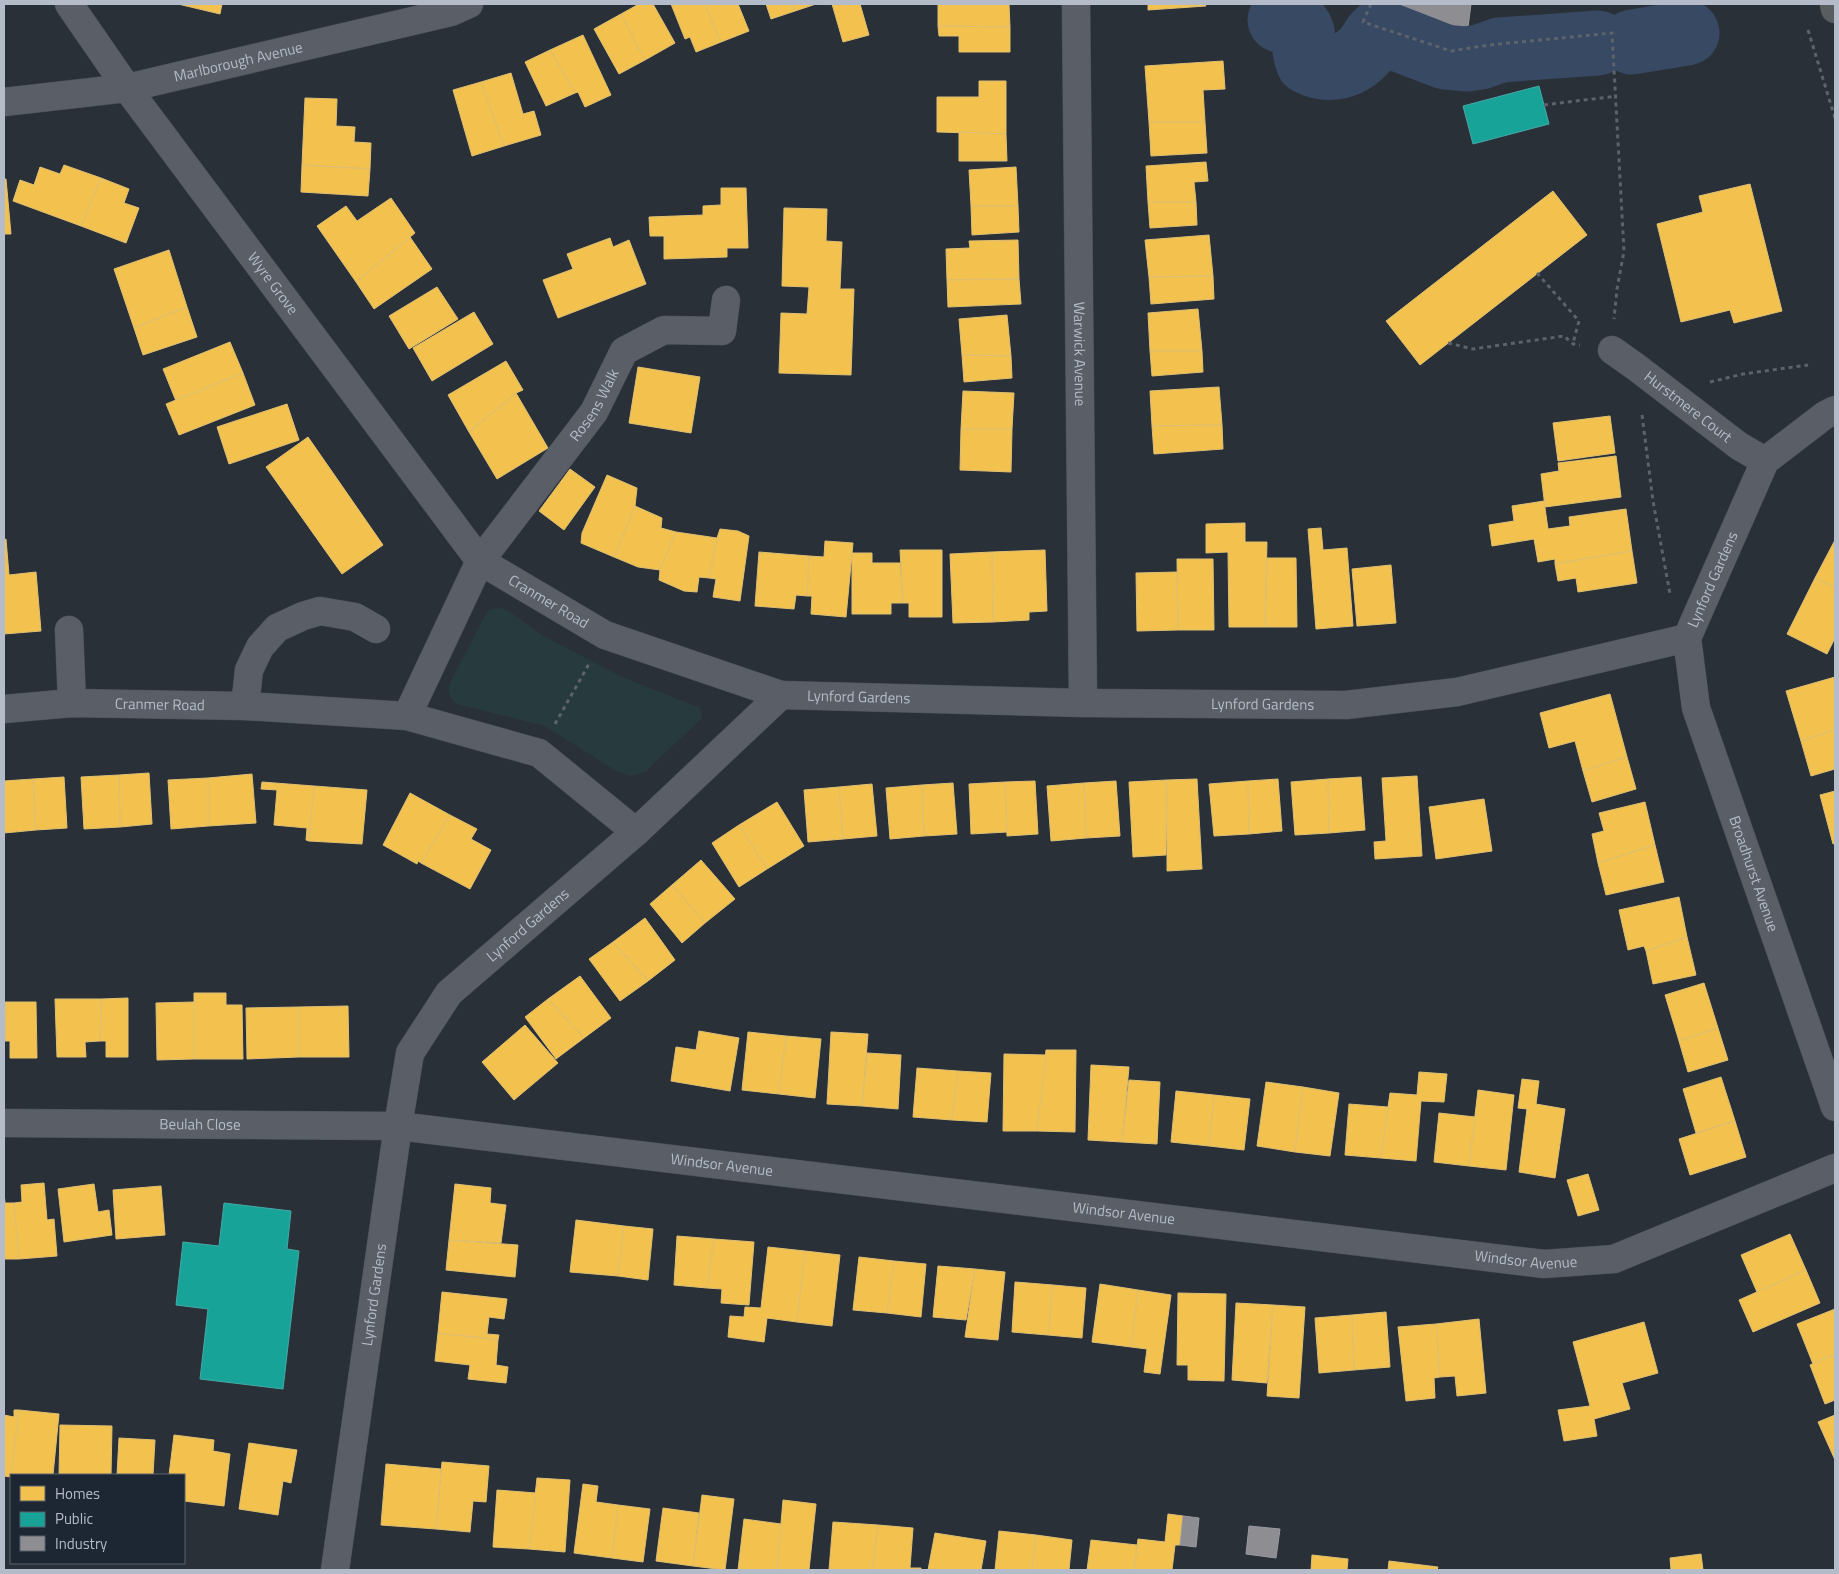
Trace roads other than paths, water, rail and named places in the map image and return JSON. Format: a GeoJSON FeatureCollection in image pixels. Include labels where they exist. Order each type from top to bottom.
{"type":"FeatureCollection","features":[{"type":"Feature","properties":{"kind":"highway"},"geometry":{"type":"LineString","coordinates":[[1834,4],[1835,9]]}},
{"type":"Feature","properties":{"kind":"street","name":"Wyre Grove"},"geometry":{"type":"LineString","coordinates":[[69,4],[126,88],[480,561]]}},
{"type":"Feature","properties":{"kind":"street","name":"Marlborough Avenue"},"geometry":{"type":"LineString","coordinates":[[4,102],[126,88],[451,12],[469,4]]}},
{"type":"Feature","properties":{"kind":"street","name":"Warwick Avenue"},"geometry":{"type":"LineString","coordinates":[[1076,4],[1083,703]]}},
{"type":"Feature","properties":{"kind":"street","name":"Rosens Walk"},"geometry":{"type":"LineString","coordinates":[[480,561],[594,412],[624,351],[664,330],[722,331],[726,300]]}},
{"type":"Feature","properties":{"kind":"street","name":"Hurstmere Court"},"geometry":{"type":"LineString","coordinates":[[1612,350],[1739,446],[1764,461]]}},
{"type":"Feature","properties":{"kind":"street","name":"Lynford Gardens"},"geometry":{"type":"LineString","coordinates":[[335,1570],[410,1053],[449,993],[636,832],[781,694],[1083,703],[1346,705],[1457,692],[1688,638],[1764,461],[1825,415],[1835,410]]}},
{"type":"Feature","properties":{"kind":"street","name":"Cranmer Road"},"geometry":{"type":"LineString","coordinates":[[480,561],[605,635],[781,694]]}},
{"type":"Feature","properties":{"kind":"street"},"geometry":{"type":"LineString","coordinates":[[407,716],[480,561]]}},
{"type":"Feature","properties":{"kind":"street"},"geometry":{"type":"LineString","coordinates":[[244,706],[249,670],[260,647],[276,628],[320,611],[354,617],[376,629]]}},
{"type":"Feature","properties":{"kind":"street"},"geometry":{"type":"LineString","coordinates":[[69,630],[72,703]]}},
{"type":"Feature","properties":{"kind":"street","name":"Broadhurst Avenue"},"geometry":{"type":"LineString","coordinates":[[1688,638],[1696,708],[1835,1107]]}},
{"type":"Feature","properties":{"kind":"street","name":"Cranmer Road"},"geometry":{"type":"LineString","coordinates":[[4,709],[72,703],[244,706],[407,716],[539,753],[636,832]]}},
{"type":"Feature","properties":{"kind":"street","name":"Beulah Close"},"geometry":{"type":"LineString","coordinates":[[4,1123],[398,1126]]}},
{"type":"Feature","properties":{"kind":"street","name":"Windsor Avenue"},"geometry":{"type":"LineString","coordinates":[[398,1126],[1544,1264],[1614,1259],[1835,1168]]}},
{"type":"Feature","properties":{"kind":"waterway"},"geometry":{"type":"LineString","coordinates":[[1280,20],[1296,23],[1302,34],[1308,62],[1324,67],[1339,66],[1354,60],[1366,49],[1378,33],[1383,33],[1445,57],[1466,59],[1480,57],[1500,50],[1598,43]]}},
{"type":"Feature","properties":{"kind":"waterway"},"geometry":{"type":"LineString","coordinates":[[1632,42],[1687,33]]}}]}
